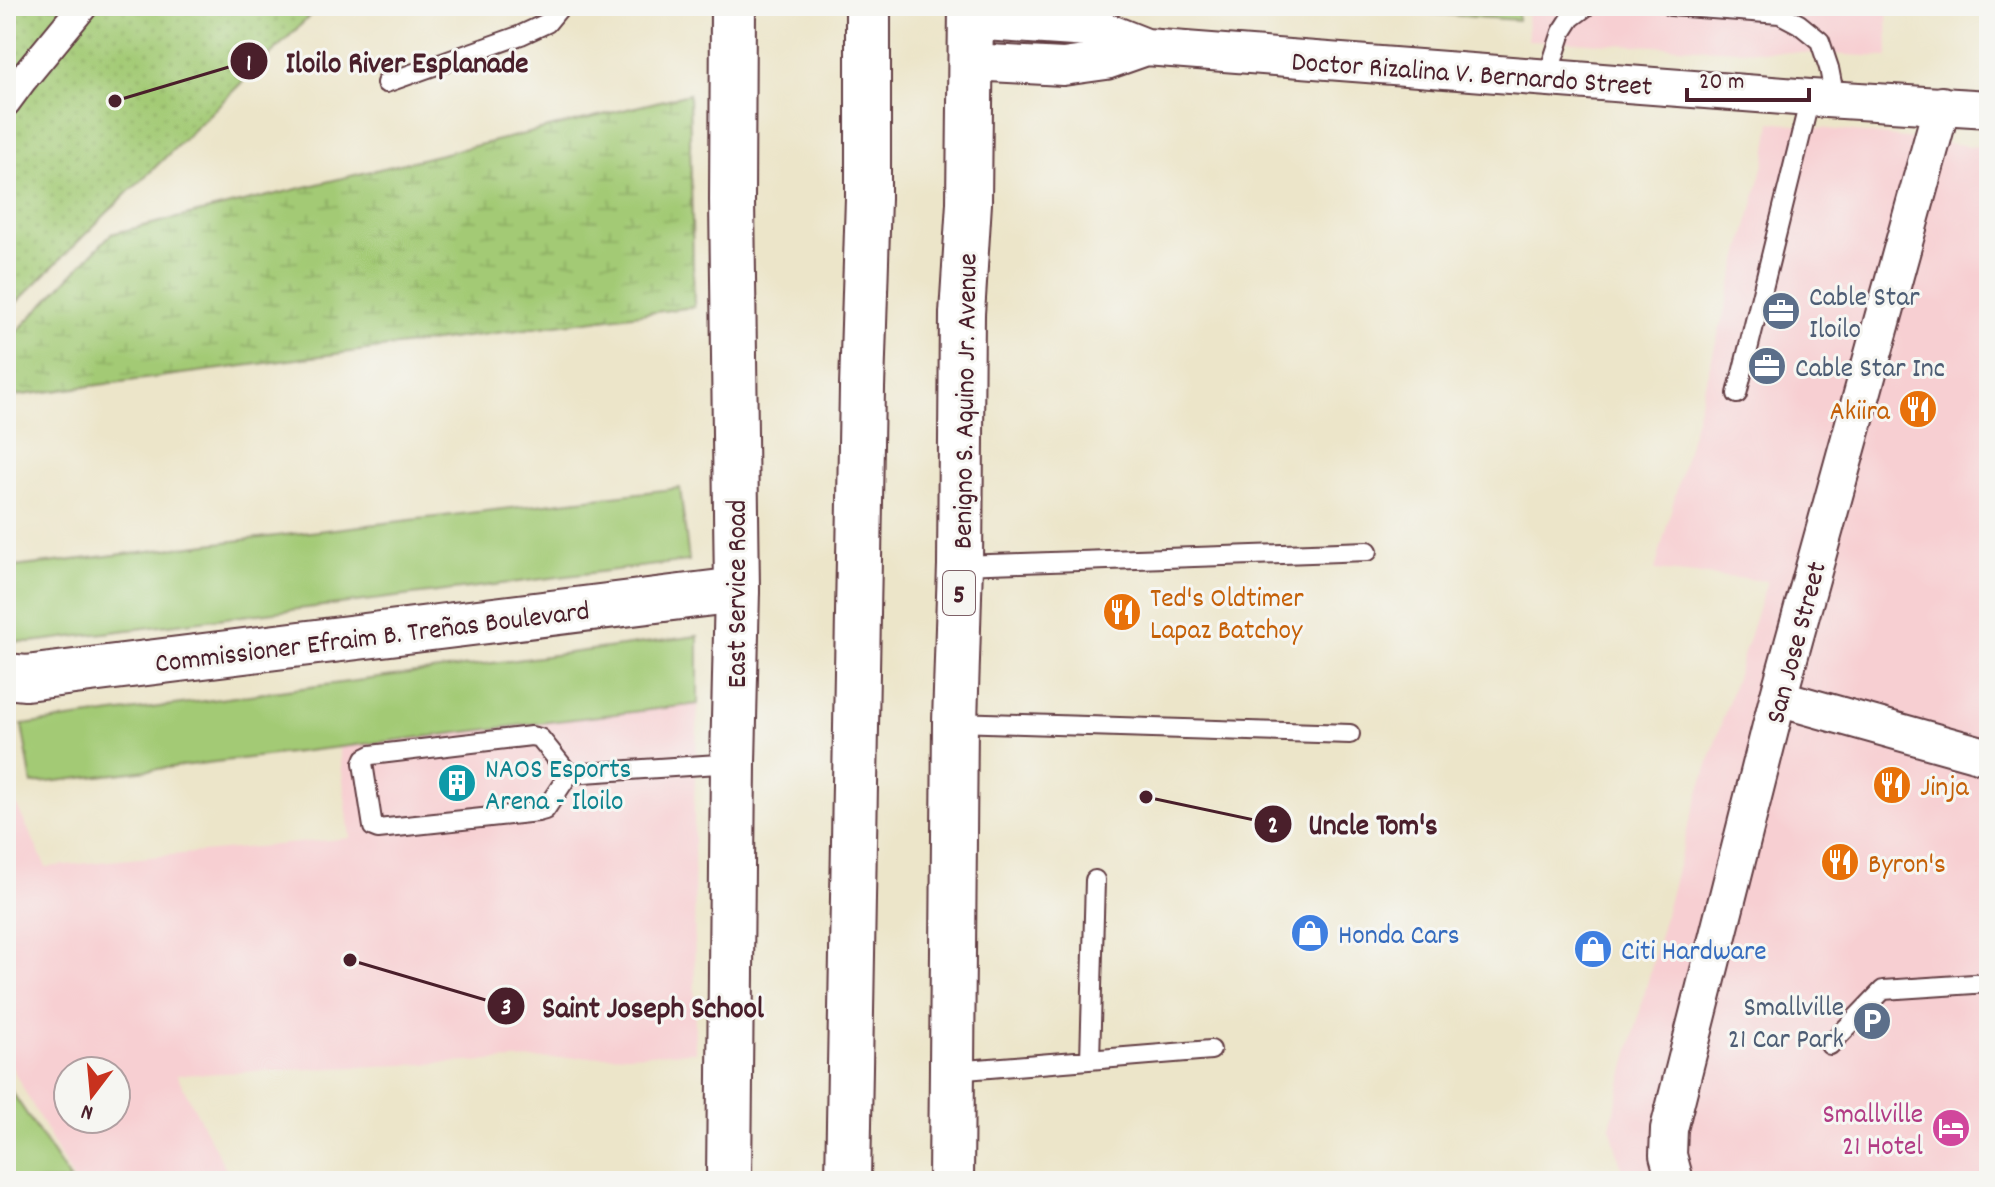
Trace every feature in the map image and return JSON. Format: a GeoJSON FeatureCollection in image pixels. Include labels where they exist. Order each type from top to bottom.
{"type":"FeatureCollection","features":[{"type":"Feature","properties":{"kind":"main road","name":"East Service Road"},"geometry":{"type":"LineString","coordinates":[[729,1181],[737,590],[733,6]]}},
{"type":"Feature","properties":{"kind":"main road"},"geometry":{"type":"LineString","coordinates":[[848,1181],[868,198],[868,6]]}},
{"type":"Feature","properties":{"kind":"main road","name":"Benigno S. Aquino Jr. Avenue"},"geometry":{"type":"LineString","coordinates":[[951,1181],[955,722],[962,314],[969,203],[970,30]]}},
{"type":"Feature","properties":{"kind":"main road","name":"Commissioner Efraim B. Treñas Boulevard"},"geometry":{"type":"LineString","coordinates":[[6,676],[26,678],[737,590]]}},
{"type":"Feature","properties":{"kind":"street"},"geometry":{"type":"LineString","coordinates":[[6,102],[83,6]]}},
{"type":"Feature","properties":{"kind":"street","name":"Doctor Rizalina V. Bernardo Street"},"geometry":{"type":"LineString","coordinates":[[970,30],[1063,67],[1106,61],[1146,47],[1989,109]]}},
{"type":"Feature","properties":{"kind":"street","name":"San Jose Street"},"geometry":{"type":"LineString","coordinates":[[1675,1181],[1668,1155],[1669,1129],[1778,698],[1942,105]]}},
{"type":"Feature","properties":{"kind":"street"},"geometry":{"type":"LineString","coordinates":[[1778,698],[1989,757]]}},
{"type":"Feature","properties":{"kind":"lane"},"geometry":{"type":"LineString","coordinates":[[386,83],[521,35],[547,23],[561,6]]}},
{"type":"Feature","properties":{"kind":"lane"},"geometry":{"type":"LineString","coordinates":[[1547,78],[1562,32],[1571,18],[1587,6]]}},
{"type":"Feature","properties":{"kind":"lane"},"geometry":{"type":"LineString","coordinates":[[1671,6],[1780,14],[1820,41],[1829,68],[1737,394]]}},
{"type":"Feature","properties":{"kind":"lane"},"geometry":{"type":"LineString","coordinates":[[960,565],[1368,551]]}},
{"type":"Feature","properties":{"kind":"lane"},"geometry":{"type":"LineString","coordinates":[[955,722],[1350,734]]}},
{"type":"Feature","properties":{"kind":"lane"},"geometry":{"type":"LineString","coordinates":[[531,736],[540,738],[569,774],[545,810],[378,829],[373,827],[363,763],[371,755],[531,736]]}},
{"type":"Feature","properties":{"kind":"lane"},"geometry":{"type":"LineString","coordinates":[[569,774],[733,763]]}},
{"type":"Feature","properties":{"kind":"lane"},"geometry":{"type":"LineString","coordinates":[[1090,1060],[1095,880]]}},
{"type":"Feature","properties":{"kind":"lane"},"geometry":{"type":"LineString","coordinates":[[1830,1045],[1883,990],[1989,983]]}},
{"type":"Feature","properties":{"kind":"lane"},"geometry":{"type":"LineString","coordinates":[[953,1071],[1211,1050]]}},
{"type":"Feature","properties":{"kind":"shaded area"},"geometry":{"type":"Polygon","coordinates":[[[1527,6],[1887,6],[1888,57],[1528,40],[1527,6]]]}},
{"type":"Feature","properties":{"kind":"shaded area"},"geometry":{"type":"Polygon","coordinates":[[[1771,122],[1989,148],[1989,1181],[1625,1181],[1610,1126],[1688,827],[1767,581],[1655,570],[1766,156],[1771,122]]]}},
{"type":"Feature","properties":{"kind":"shaded area"},"geometry":{"type":"Polygon","coordinates":[[[698,704],[694,805],[695,1052],[177,1075],[229,1175],[217,1181],[74,1181],[6,1057],[6,783],[46,867],[350,838],[339,747],[698,704]]]}},
{"type":"Feature","properties":{"kind":"green space"},"geometry":{"type":"Polygon","coordinates":[[[320,6],[6,313],[6,18],[13,7],[320,6]]]}},
{"type":"Feature","properties":{"kind":"green space"},"geometry":{"type":"Polygon","coordinates":[[[1326,6],[1518,6],[1518,20],[1326,6]]]}},
{"type":"Feature","properties":{"kind":"green space"},"geometry":{"type":"Polygon","coordinates":[[[689,94],[694,307],[6,397],[6,343],[111,234],[689,94]]]}},
{"type":"Feature","properties":{"kind":"green space"},"geometry":{"type":"Polygon","coordinates":[[[680,488],[689,561],[31,642],[6,641],[6,568],[680,488]]]}},
{"type":"Feature","properties":{"kind":"green space"},"geometry":{"type":"Polygon","coordinates":[[[698,636],[698,704],[32,784],[22,725],[698,636]]]}},
{"type":"Feature","properties":{"kind":"green space"},"geometry":{"type":"Polygon","coordinates":[[[6,1083],[71,1181],[6,1181],[6,1083]]]}},
{"type":"Feature","properties":{"kind":"place","name":"Iloilo River Esplanade"},"geometry":{"type":"Point","coordinates":[115,101]}},
{"type":"Feature","properties":{"kind":"place","name":"Cable Star Iloilo"},"geometry":{"type":"Point","coordinates":[1781,311]}},
{"type":"Feature","properties":{"kind":"place","name":"Cable Star Inc"},"geometry":{"type":"Point","coordinates":[1767,366]}},
{"type":"Feature","properties":{"kind":"place","name":"Akiira"},"geometry":{"type":"Point","coordinates":[1918,409]}},
{"type":"Feature","properties":{"kind":"place","name":"Ted's Oldtimer Lapaz Batchoy"},"geometry":{"type":"Point","coordinates":[1122,612]}},
{"type":"Feature","properties":{"kind":"place","name":"NAOS Esports Arena - Iloilo"},"geometry":{"type":"Point","coordinates":[457,783]}},
{"type":"Feature","properties":{"kind":"place","name":"Jinja"},"geometry":{"type":"Point","coordinates":[1892,785]}},
{"type":"Feature","properties":{"kind":"place","name":"Uncle Tom's"},"geometry":{"type":"Point","coordinates":[1146,797]}},
{"type":"Feature","properties":{"kind":"place","name":"Byron's"},"geometry":{"type":"Point","coordinates":[1840,862]}},
{"type":"Feature","properties":{"kind":"place","name":"Honda Cars"},"geometry":{"type":"Point","coordinates":[1310,933]}},
{"type":"Feature","properties":{"kind":"place","name":"Citi Hardware"},"geometry":{"type":"Point","coordinates":[1593,949]}},
{"type":"Feature","properties":{"kind":"place","name":"Saint Joseph School"},"geometry":{"type":"Point","coordinates":[350,960]}},
{"type":"Feature","properties":{"kind":"place","name":"Smallville 21 Car Park"},"geometry":{"type":"Point","coordinates":[1872,1021]}},
{"type":"Feature","properties":{"kind":"place","name":"Smallville 21 Hotel"},"geometry":{"type":"Point","coordinates":[1951,1128]}}]}
